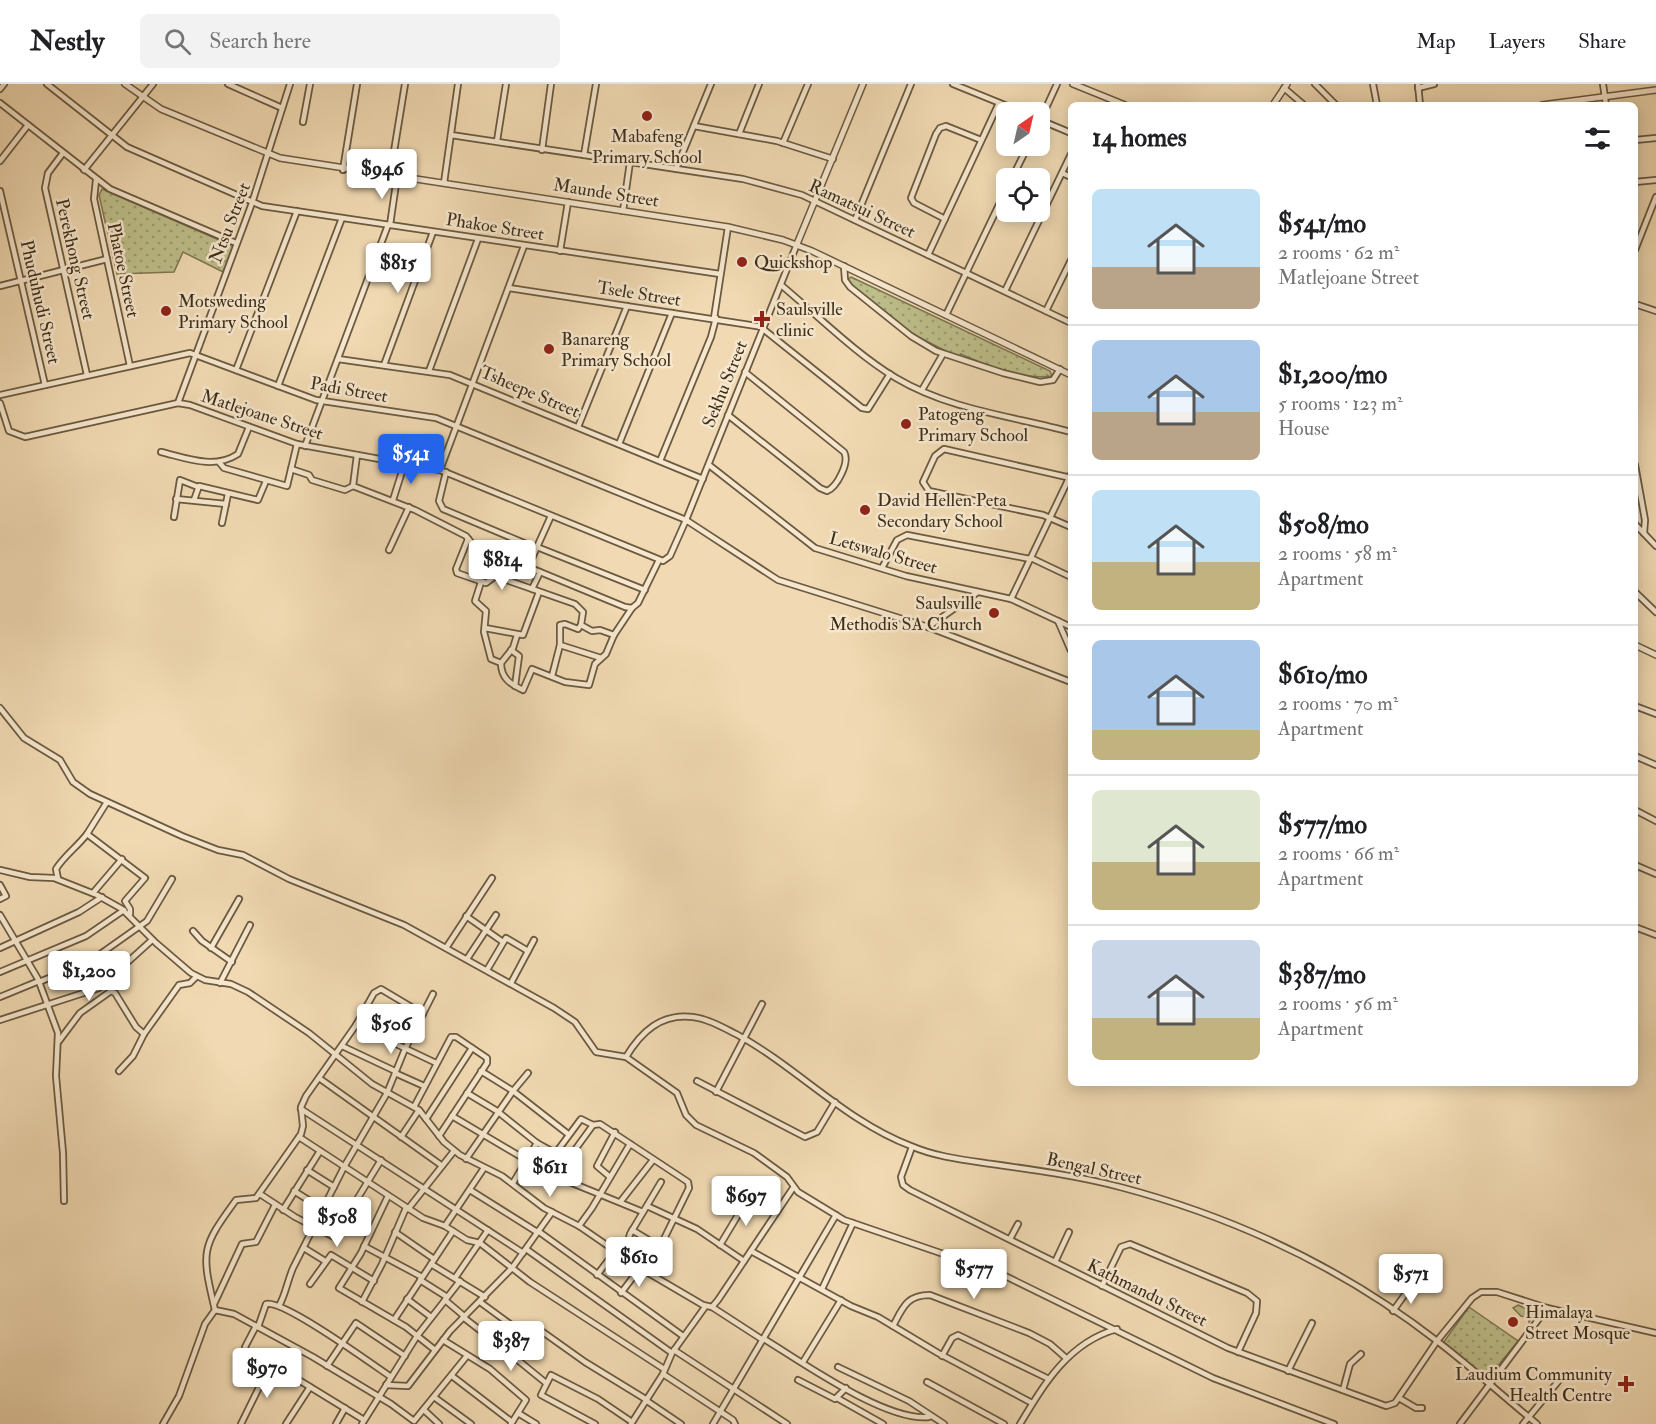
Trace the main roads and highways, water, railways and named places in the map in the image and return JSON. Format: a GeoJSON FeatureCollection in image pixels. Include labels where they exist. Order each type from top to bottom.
{"type":"FeatureCollection","features":[{"type":"Feature","properties":{"kind":"place","name":"Mabafeng Primary School"},"geometry":{"type":"Point","coordinates":[647,116]}},
{"type":"Feature","properties":{"kind":"place","name":"Quickshop"},"geometry":{"type":"Point","coordinates":[742,262]}},
{"type":"Feature","properties":{"kind":"place","name":"Motsweding Primary School"},"geometry":{"type":"Point","coordinates":[166,311]}},
{"type":"Feature","properties":{"kind":"place","name":"Saulsville clinic"},"geometry":{"type":"Point","coordinates":[762,319]}},
{"type":"Feature","properties":{"kind":"place","name":"Banareng Primary School"},"geometry":{"type":"Point","coordinates":[549,349]}},
{"type":"Feature","properties":{"kind":"place","name":"Patogeng Primary School"},"geometry":{"type":"Point","coordinates":[906,424]}},
{"type":"Feature","properties":{"kind":"place","name":"David Hellen Peta Secondary School"},"geometry":{"type":"Point","coordinates":[865,510]}},
{"type":"Feature","properties":{"kind":"place","name":"Saulsville Methodis SA Church"},"geometry":{"type":"Point","coordinates":[994,613]}},
{"type":"Feature","properties":{"kind":"place","name":"Himalaya Street Mosque"},"geometry":{"type":"Point","coordinates":[1513,1322]}},
{"type":"Feature","properties":{"kind":"place","name":"Laudium Community Health Centre"},"geometry":{"type":"Point","coordinates":[1626,1384]}}]}
